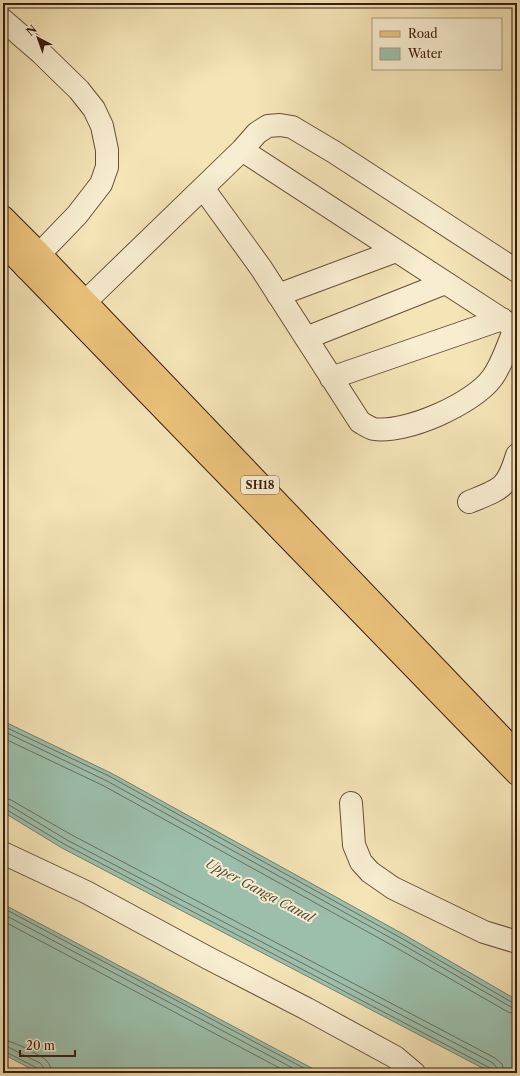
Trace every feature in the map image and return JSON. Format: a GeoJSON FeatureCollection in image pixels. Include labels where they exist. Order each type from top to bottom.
{"type":"FeatureCollection","features":[{"type":"Feature","properties":{"kind":"main road","name":"SH18"},"geometry":{"type":"LineString","coordinates":[[3,217],[33,261],[517,774]]}},
{"type":"Feature","properties":{"kind":"main road","name":"SH18"},"geometry":{"type":"LineString","coordinates":[[3,244],[33,261],[86,302],[517,753]]}},
{"type":"Feature","properties":{"kind":"street"},"geometry":{"type":"LineString","coordinates":[[3,20],[41,53],[79,90],[94,109],[102,126],[107,150],[107,167],[101,184],[77,214],[33,261]]}},
{"type":"Feature","properties":{"kind":"street"},"geometry":{"type":"LineString","coordinates":[[86,302],[242,150],[257,133],[268,126],[280,124],[292,128],[334,152],[517,271]]}},
{"type":"Feature","properties":{"kind":"street"},"geometry":{"type":"LineString","coordinates":[[242,150],[445,283],[511,323]]}},
{"type":"Feature","properties":{"kind":"street"},"geometry":{"type":"LineString","coordinates":[[203,188],[261,268],[360,422],[372,429],[390,429],[436,416],[465,401],[483,389],[493,377],[511,323]]}},
{"type":"Feature","properties":{"kind":"street"},"geometry":{"type":"LineString","coordinates":[[278,295],[396,251]]}},
{"type":"Feature","properties":{"kind":"street"},"geometry":{"type":"LineString","coordinates":[[306,338],[445,283]]}},
{"type":"Feature","properties":{"kind":"street"},"geometry":{"type":"LineString","coordinates":[[331,378],[511,323]]}},
{"type":"Feature","properties":{"kind":"street"},"geometry":{"type":"LineString","coordinates":[[469,502],[501,488],[509,479],[517,454]]}},
{"type":"Feature","properties":{"kind":"street"},"geometry":{"type":"LineString","coordinates":[[350,803],[354,846],[361,862],[370,872],[393,888],[484,932],[517,942]]}},
{"type":"Feature","properties":{"kind":"street"},"geometry":{"type":"LineString","coordinates":[[3,853],[86,892],[208,958],[307,1009],[395,1057],[414,1073]]}},
{"type":"Feature","properties":{"kind":"water","name":"Upper Ganga Canal"},"geometry":{"type":"Polygon","coordinates":[[[3,721],[111,773],[403,934],[517,1000],[517,1073],[492,1073],[62,848],[3,812],[3,721]]]}},
{"type":"Feature","properties":{"kind":"water"},"geometry":{"type":"Polygon","coordinates":[[[3,904],[321,1073],[39,1073],[3,1054],[3,904]]]}}]}
